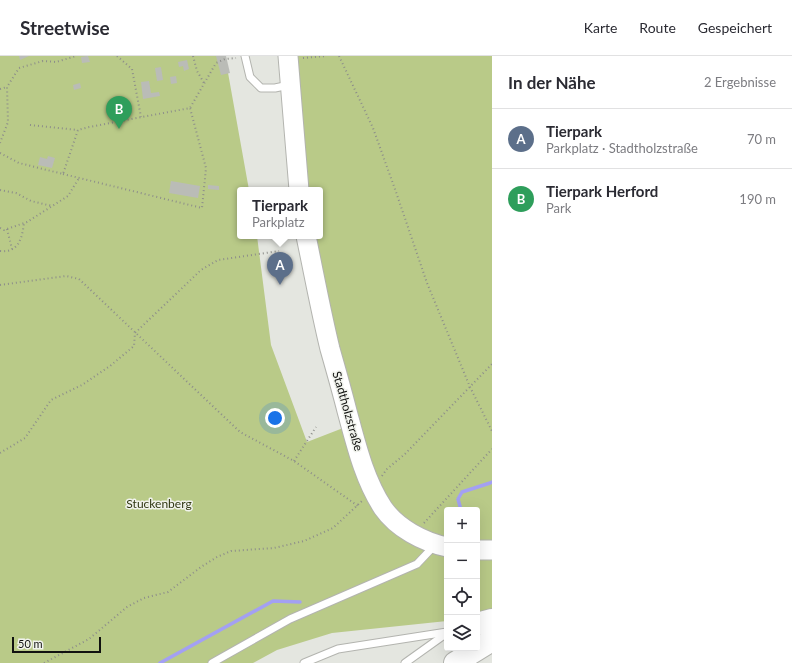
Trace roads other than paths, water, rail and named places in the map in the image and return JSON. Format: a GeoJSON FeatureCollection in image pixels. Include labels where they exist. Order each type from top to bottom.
{"type":"FeatureCollection","features":[{"type":"Feature","properties":{"kind":"highway"},"geometry":{"type":"LineString","coordinates":[[480,623],[492,620]]}},
{"type":"Feature","properties":{"kind":"highway"},"geometry":{"type":"LineString","coordinates":[[455,663],[492,640]]}},
{"type":"Feature","properties":{"kind":"street"},"geometry":{"type":"LineString","coordinates":[[288,58],[299,187]]}},
{"type":"Feature","properties":{"kind":"street","name":"Stadtholzstraße"},"geometry":{"type":"LineString","coordinates":[[307,239],[330,349],[356,442],[373,489],[384,509],[398,523],[414,534],[442,546]]}},
{"type":"Feature","properties":{"kind":"street"},"geometry":{"type":"LineString","coordinates":[[480,550],[492,550]]}},
{"type":"Feature","properties":{"kind":"lane"},"geometry":{"type":"LineString","coordinates":[[245,56],[250,77],[261,88],[275,88],[290,85]]}},
{"type":"Feature","properties":{"kind":"lane"},"geometry":{"type":"LineString","coordinates":[[212,663],[290,619],[417,564],[442,546]]}},
{"type":"Feature","properties":{"kind":"lane"},"geometry":{"type":"LineString","coordinates":[[304,663],[338,649],[444,632]]}},
{"type":"Feature","properties":{"kind":"lane"},"geometry":{"type":"LineString","coordinates":[[405,663],[444,634]]}},
{"type":"Feature","properties":{"kind":"waterway"},"geometry":{"type":"LineString","coordinates":[[460,507],[458,499],[462,492],[492,482]]}},
{"type":"Feature","properties":{"kind":"waterway"},"geometry":{"type":"LineString","coordinates":[[160,663],[273,601],[300,602]]}},
{"type":"Feature","properties":{"kind":"place","name":"Tierpark Herford"},"geometry":{"type":"Point","coordinates":[119,129]}},
{"type":"Feature","properties":{"kind":"place","name":"Tierpark"},"geometry":{"type":"Point","coordinates":[280,285]}},
{"type":"Feature","properties":{"kind":"park label","name":"Stuckenberg"},"geometry":{"type":"Point","coordinates":[159,503]}}]}
